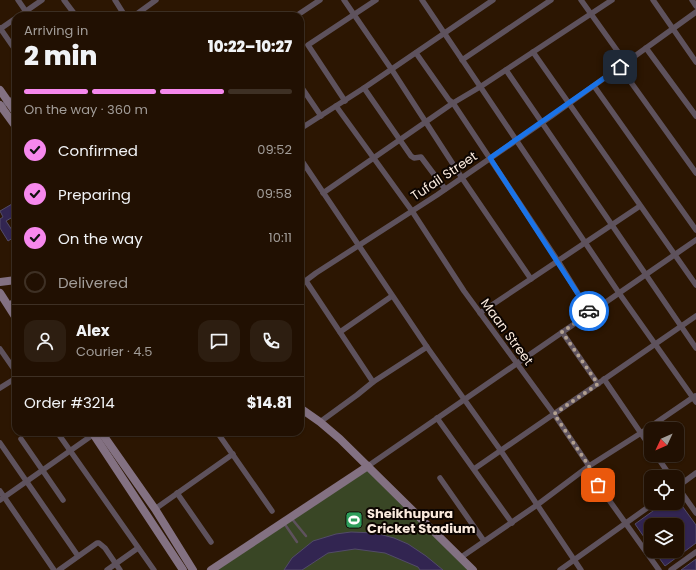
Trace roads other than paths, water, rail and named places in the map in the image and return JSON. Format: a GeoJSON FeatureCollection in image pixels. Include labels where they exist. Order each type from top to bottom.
{"type":"FeatureCollection","features":[{"type":"Feature","properties":{"kind":"street"},"geometry":{"type":"LineString","coordinates":[[18,0],[26,12]]}},
{"type":"Feature","properties":{"kind":"street"},"geometry":{"type":"LineString","coordinates":[[29,12],[42,0]]}},
{"type":"Feature","properties":{"kind":"street"},"geometry":{"type":"LineString","coordinates":[[64,0],[73,12]]}},
{"type":"Feature","properties":{"kind":"street"},"geometry":{"type":"LineString","coordinates":[[115,0],[122,12]]}},
{"type":"Feature","properties":{"kind":"street"},"geometry":{"type":"LineString","coordinates":[[302,12],[320,0]]}},
{"type":"Feature","properties":{"kind":"street"},"geometry":{"type":"LineString","coordinates":[[344,0],[531,279]]}},
{"type":"Feature","properties":{"kind":"street"},"geometry":{"type":"LineString","coordinates":[[345,101],[308,45],[376,0]]}},
{"type":"Feature","properties":{"kind":"street"},"geometry":{"type":"LineString","coordinates":[[422,0],[619,293],[695,398],[589,466],[512,523],[460,558]]}},
{"type":"Feature","properties":{"kind":"street"},"geometry":{"type":"LineString","coordinates":[[304,127],[392,70],[493,0]]}},
{"type":"Feature","properties":{"kind":"street"},"geometry":{"type":"LineString","coordinates":[[462,60],[551,0]]}},
{"type":"Feature","properties":{"kind":"street"},"geometry":{"type":"LineString","coordinates":[[581,0],[626,63]]}},
{"type":"Feature","properties":{"kind":"street"},"geometry":{"type":"LineString","coordinates":[[324,193],[453,103],[480,87],[612,0]]}},
{"type":"Feature","properties":{"kind":"street"},"geometry":{"type":"LineString","coordinates":[[653,0],[696,62]]}},
{"type":"Feature","properties":{"kind":"street"},"geometry":{"type":"LineString","coordinates":[[692,0],[696,6]]}},
{"type":"Feature","properties":{"kind":"street"},"geometry":{"type":"LineString","coordinates":[[139,12],[153,1]]}},
{"type":"Feature","properties":{"kind":"street","name":"Tufail Street"},"geometry":{"type":"LineString","coordinates":[[306,281],[542,123],[696,12]]}},
{"type":"Feature","properties":{"kind":"street"},"geometry":{"type":"LineString","coordinates":[[12,20],[0,28],[12,45]]}},
{"type":"Feature","properties":{"kind":"street"},"geometry":{"type":"LineString","coordinates":[[646,48],[696,116]]}},
{"type":"Feature","properties":{"kind":"street"},"geometry":{"type":"LineString","coordinates":[[533,52],[696,285]]}},
{"type":"Feature","properties":{"kind":"street"},"geometry":{"type":"LineString","coordinates":[[416,53],[449,100],[453,103],[490,158],[558,261],[590,313]]}},
{"type":"Feature","properties":{"kind":"street"},"geometry":{"type":"LineString","coordinates":[[620,67],[696,173]]}},
{"type":"Feature","properties":{"kind":"street"},"geometry":{"type":"LineString","coordinates":[[506,70],[696,348]]}},
{"type":"Feature","properties":{"kind":"street"},"geometry":{"type":"LineString","coordinates":[[594,86],[696,230]]}},
{"type":"Feature","properties":{"kind":"street"},"geometry":{"type":"LineString","coordinates":[[364,88],[413,158],[421,157],[445,189]]}},
{"type":"Feature","properties":{"kind":"street"},"geometry":{"type":"LineString","coordinates":[[0,90],[2,105],[12,121]]}},
{"type":"Feature","properties":{"kind":"street"},"geometry":{"type":"LineString","coordinates":[[304,92],[321,116]]}},
{"type":"Feature","properties":{"kind":"street"},"geometry":{"type":"LineString","coordinates":[[2,105],[12,99]]}},
{"type":"Feature","properties":{"kind":"street"},"geometry":{"type":"LineString","coordinates":[[2,105],[12,111]]}},
{"type":"Feature","properties":{"kind":"street","name":"Maan Street"},"geometry":{"type":"LineString","coordinates":[[336,106],[412,211],[464,291],[554,414],[589,466],[590,472],[659,570]]}},
{"type":"Feature","properties":{"kind":"street"},"geometry":{"type":"LineString","coordinates":[[304,164],[392,296],[501,451],[581,570]]}},
{"type":"Feature","properties":{"kind":"street"},"geometry":{"type":"LineString","coordinates":[[480,313],[640,206]]}},
{"type":"Feature","properties":{"kind":"street"},"geometry":{"type":"LineString","coordinates":[[211,570],[368,466],[696,240]]}},
{"type":"Feature","properties":{"kind":"street"},"geometry":{"type":"LineString","coordinates":[[0,282],[12,280]]}},
{"type":"Feature","properties":{"kind":"street"},"geometry":{"type":"LineString","coordinates":[[306,281],[373,382]]}},
{"type":"Feature","properties":{"kind":"street"},"geometry":{"type":"LineString","coordinates":[[1,295],[12,310]]}},
{"type":"Feature","properties":{"kind":"street"},"geometry":{"type":"LineString","coordinates":[[340,332],[392,296]]}},
{"type":"Feature","properties":{"kind":"street"},"geometry":{"type":"LineString","coordinates":[[474,469],[696,316]]}},
{"type":"Feature","properties":{"kind":"street"},"geometry":{"type":"LineString","coordinates":[[562,332],[598,384]]}},
{"type":"Feature","properties":{"kind":"street"},"geometry":{"type":"LineString","coordinates":[[320,422],[358,395],[373,382],[427,347]]}},
{"type":"Feature","properties":{"kind":"street"},"geometry":{"type":"LineString","coordinates":[[0,349],[12,366]]}},
{"type":"Feature","properties":{"kind":"street"},"geometry":{"type":"LineString","coordinates":[[0,388],[12,380]]}},
{"type":"Feature","properties":{"kind":"street"},"geometry":{"type":"LineString","coordinates":[[604,380],[644,438]]}},
{"type":"Feature","properties":{"kind":"street"},"geometry":{"type":"LineString","coordinates":[[304,411],[320,422],[368,466],[473,570]]}},
{"type":"Feature","properties":{"kind":"street"},"geometry":{"type":"LineString","coordinates":[[438,418],[512,523]]}},
{"type":"Feature","properties":{"kind":"street"},"geometry":{"type":"LineString","coordinates":[[60,436],[154,570]]}},
{"type":"Feature","properties":{"kind":"street"},"geometry":{"type":"LineString","coordinates":[[2,499],[91,436]]}},
{"type":"Feature","properties":{"kind":"street"},"geometry":{"type":"LineString","coordinates":[[98,436],[155,509],[193,570]]}},
{"type":"Feature","properties":{"kind":"street"},"geometry":{"type":"LineString","coordinates":[[98,436],[183,570]]}},
{"type":"Feature","properties":{"kind":"street"},"geometry":{"type":"LineString","coordinates":[[221,436],[272,511]]}},
{"type":"Feature","properties":{"kind":"street"},"geometry":{"type":"LineString","coordinates":[[21,439],[64,500]]}},
{"type":"Feature","properties":{"kind":"street"},"geometry":{"type":"LineString","coordinates":[[0,443],[78,556]]}},
{"type":"Feature","properties":{"kind":"street"},"geometry":{"type":"LineString","coordinates":[[155,509],[233,454]]}},
{"type":"Feature","properties":{"kind":"street"},"geometry":{"type":"LineString","coordinates":[[684,481],[696,473]]}},
{"type":"Feature","properties":{"kind":"street"},"geometry":{"type":"LineString","coordinates":[[440,478],[484,541]]}},
{"type":"Feature","properties":{"kind":"street"},"geometry":{"type":"LineString","coordinates":[[0,491],[2,499],[54,570]]}},
{"type":"Feature","properties":{"kind":"street"},"geometry":{"type":"LineString","coordinates":[[177,493],[211,542]]}},
{"type":"Feature","properties":{"kind":"street"},"geometry":{"type":"LineString","coordinates":[[684,496],[696,513]]}},
{"type":"Feature","properties":{"kind":"street"},"geometry":{"type":"LineString","coordinates":[[560,570],[644,510]]}},
{"type":"Feature","properties":{"kind":"street"},"geometry":{"type":"LineString","coordinates":[[59,570],[97,543],[105,548],[120,570]]}},
{"type":"Feature","properties":{"kind":"street"},"geometry":{"type":"LineString","coordinates":[[107,570],[138,548]]}},
{"type":"Feature","properties":{"kind":"street"},"geometry":{"type":"LineString","coordinates":[[671,570],[696,552]]}},
{"type":"Feature","properties":{"kind":"lane"},"geometry":{"type":"LineString","coordinates":[[287,519],[306,536]]}},
{"type":"Feature","properties":{"kind":"lane"},"geometry":{"type":"LineString","coordinates":[[287,519],[297,542]]}},
{"type":"Feature","properties":{"kind":"place","name":"Sheikhupura Cricket Stadium"},"geometry":{"type":"Point","coordinates":[354,520]}}]}
